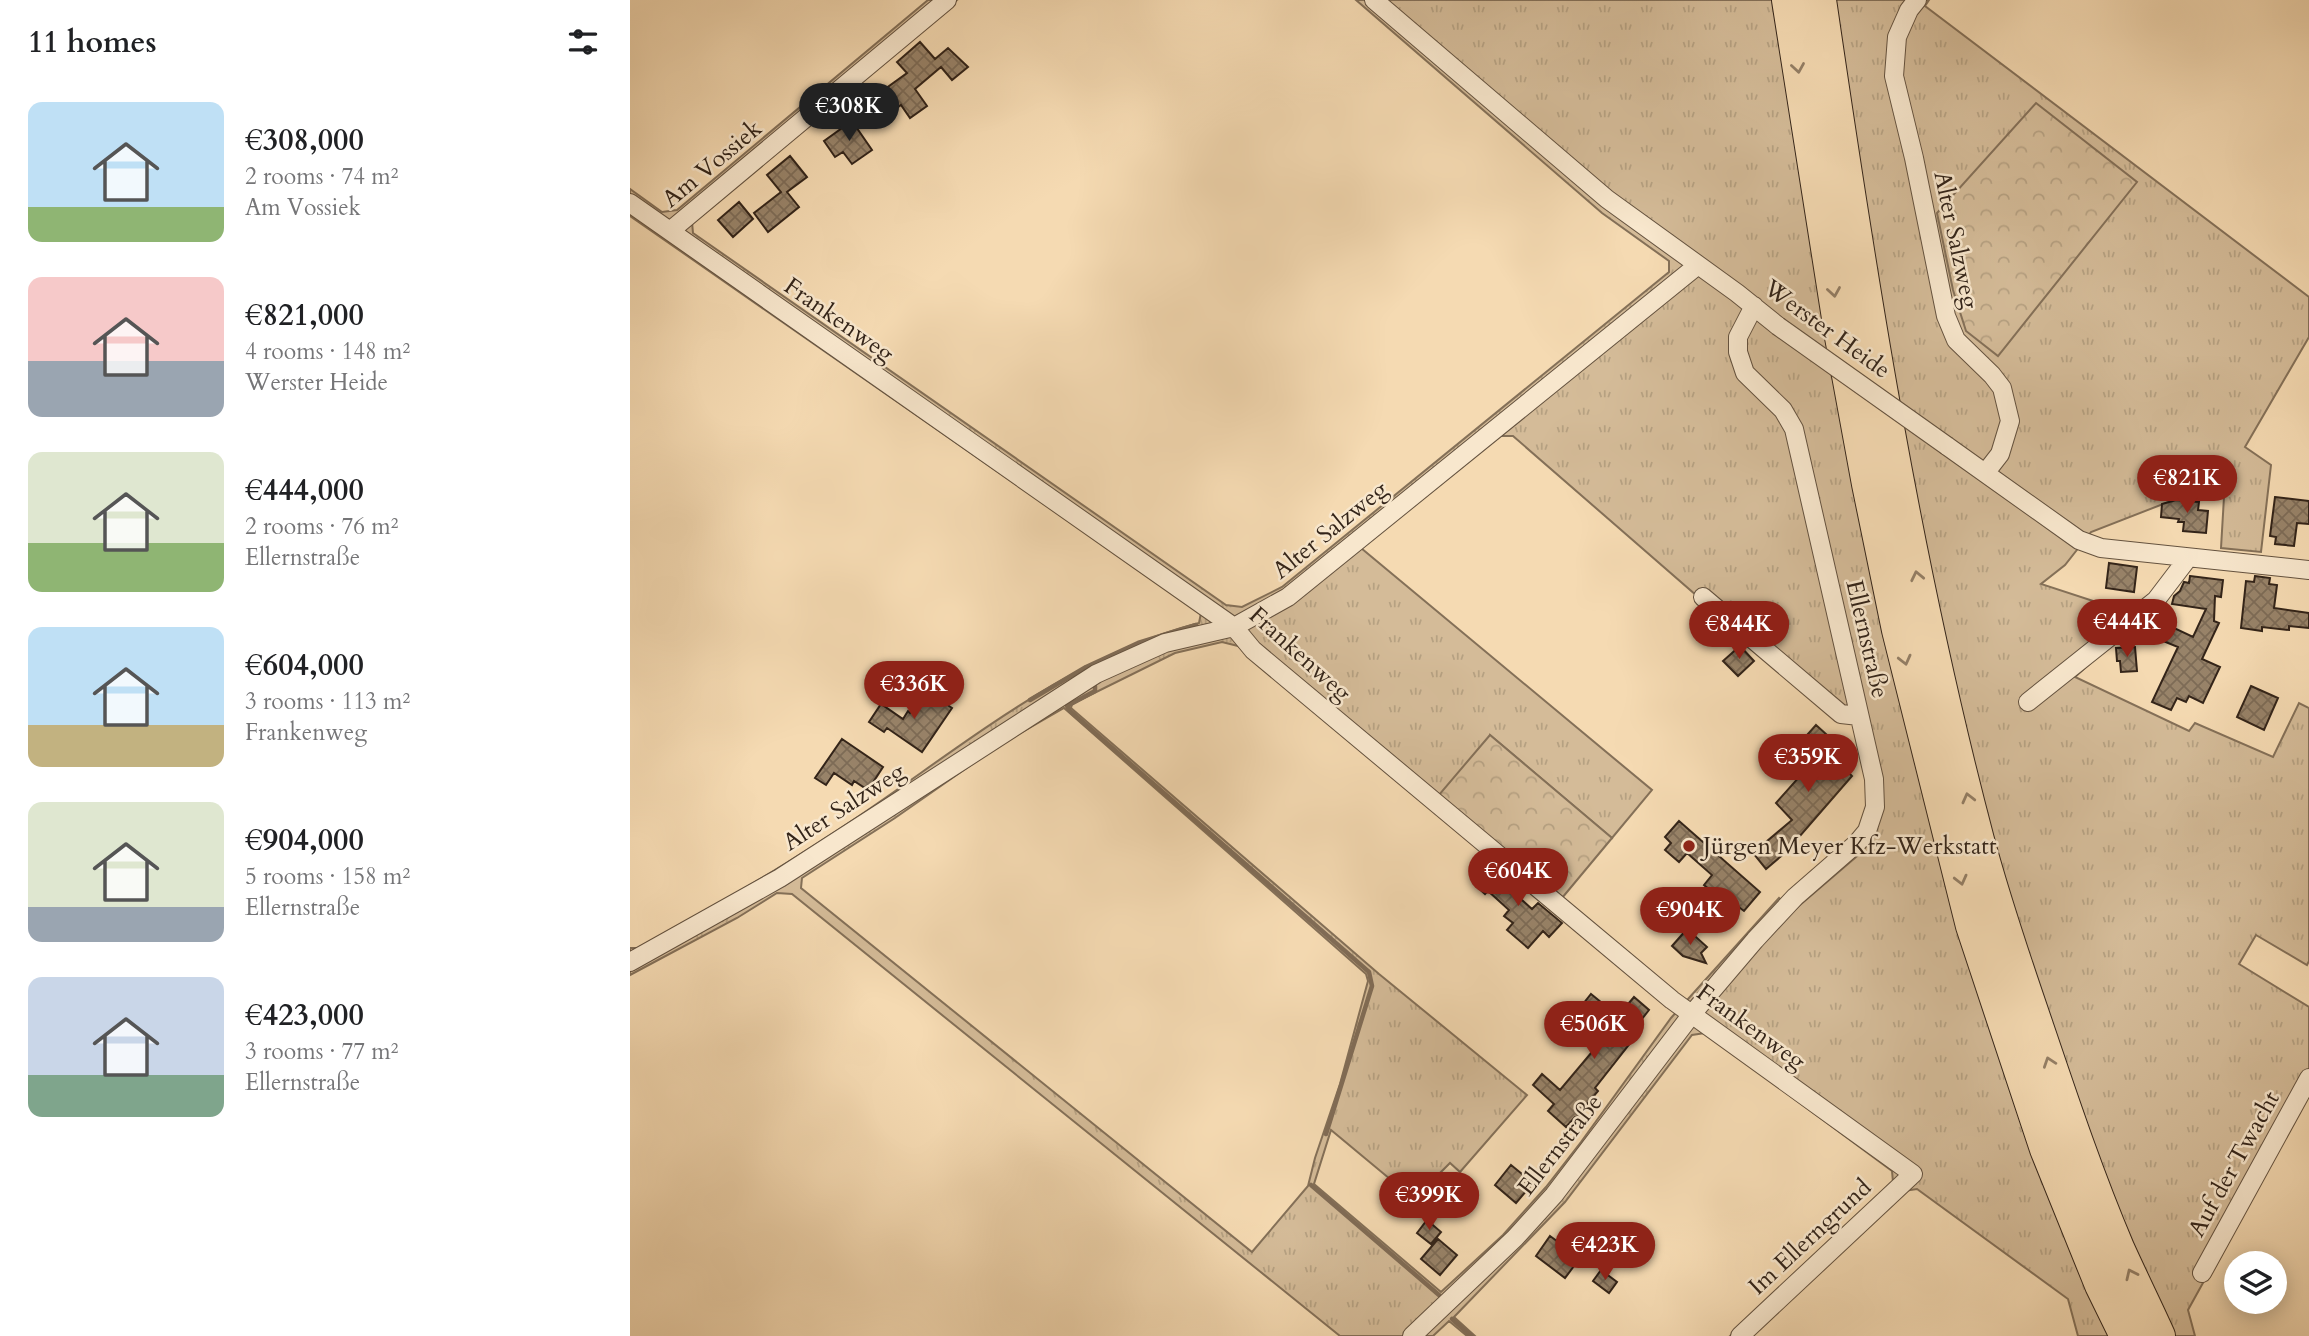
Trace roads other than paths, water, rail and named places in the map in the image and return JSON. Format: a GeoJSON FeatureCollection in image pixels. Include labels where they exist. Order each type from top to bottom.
{"type":"FeatureCollection","features":[{"type":"Feature","properties":{"kind":"highway"},"geometry":{"type":"LineString","coordinates":[[1788,0],[1870,497],[1904,657],[1972,926],[2046,1149],[2101,1285],[2126,1336]]}},
{"type":"Feature","properties":{"kind":"highway"},"geometry":{"type":"LineString","coordinates":[[1819,0],[1875,365],[1937,669],[1978,842],[2017,970],[2073,1133],[2118,1247],[2159,1336]]}},
{"type":"Feature","properties":{"kind":"street","name":"Am Vossiek"},"geometry":{"type":"LineString","coordinates":[[670,232],[947,0]]}},
{"type":"Feature","properties":{"kind":"street","name":"Werster Heide"},"geometry":{"type":"LineString","coordinates":[[1374,0],[1607,200],[1778,326],[2079,540],[2101,548],[2309,570]]}},
{"type":"Feature","properties":{"kind":"street","name":"Alter Salzweg"},"geometry":{"type":"LineString","coordinates":[[1917,0],[1909,10],[1897,37],[1894,76],[1914,158],[1946,316],[1956,340],[2002,388],[2010,421],[2000,454],[1986,472]]}},
{"type":"Feature","properties":{"kind":"street","name":"Frankenweg"},"geometry":{"type":"LineString","coordinates":[[630,203],[1234,627],[1253,650],[1672,1000],[1913,1174]]}},
{"type":"Feature","properties":{"kind":"street","name":"Alter Salzweg"},"geometry":{"type":"LineString","coordinates":[[630,962],[780,877],[1096,674],[1166,643],[1234,627],[1288,597],[1698,265]]}},
{"type":"Feature","properties":{"kind":"street","name":"Ellernstraße"},"geometry":{"type":"LineString","coordinates":[[1412,1336],[1515,1238],[1554,1195],[1692,1014],[1794,897],[1857,843],[1867,831],[1875,807],[1875,788],[1794,429],[1783,411],[1745,373],[1738,352],[1738,337],[1754,306]]}},
{"type":"Feature","properties":{"kind":"street"},"geometry":{"type":"LineString","coordinates":[[2028,702],[2155,600],[2188,558]]}},
{"type":"Feature","properties":{"kind":"street"},"geometry":{"type":"LineString","coordinates":[[1703,597],[1841,714],[1858,716]]}},
{"type":"Feature","properties":{"kind":"street","name":"Auf der Twacht"},"geometry":{"type":"LineString","coordinates":[[2203,1273],[2309,1078]]}},
{"type":"Feature","properties":{"kind":"street","name":"Im Ellerngrund"},"geometry":{"type":"LineString","coordinates":[[1740,1336],[1913,1174]]}},
{"type":"Feature","properties":{"kind":"waterway"},"geometry":{"type":"LineString","coordinates":[[1030,700],[1086,667],[1138,643],[1196,625]]}},
{"type":"Feature","properties":{"kind":"waterway"},"geometry":{"type":"LineString","coordinates":[[1095,686],[1095,691],[1067,706],[1070,711],[1369,972],[1372,986],[1326,1134]]}},
{"type":"Feature","properties":{"kind":"waterway"},"geometry":{"type":"LineString","coordinates":[[1311,1185],[1439,1295]]}},
{"type":"Feature","properties":{"kind":"waterway"},"geometry":{"type":"LineString","coordinates":[[1452,1319],[1471,1336]]}},
{"type":"Feature","properties":{"kind":"place","name":"Jürgen Meyer Kfz-Werkstatt"},"geometry":{"type":"Point","coordinates":[1689,846]}}]}
